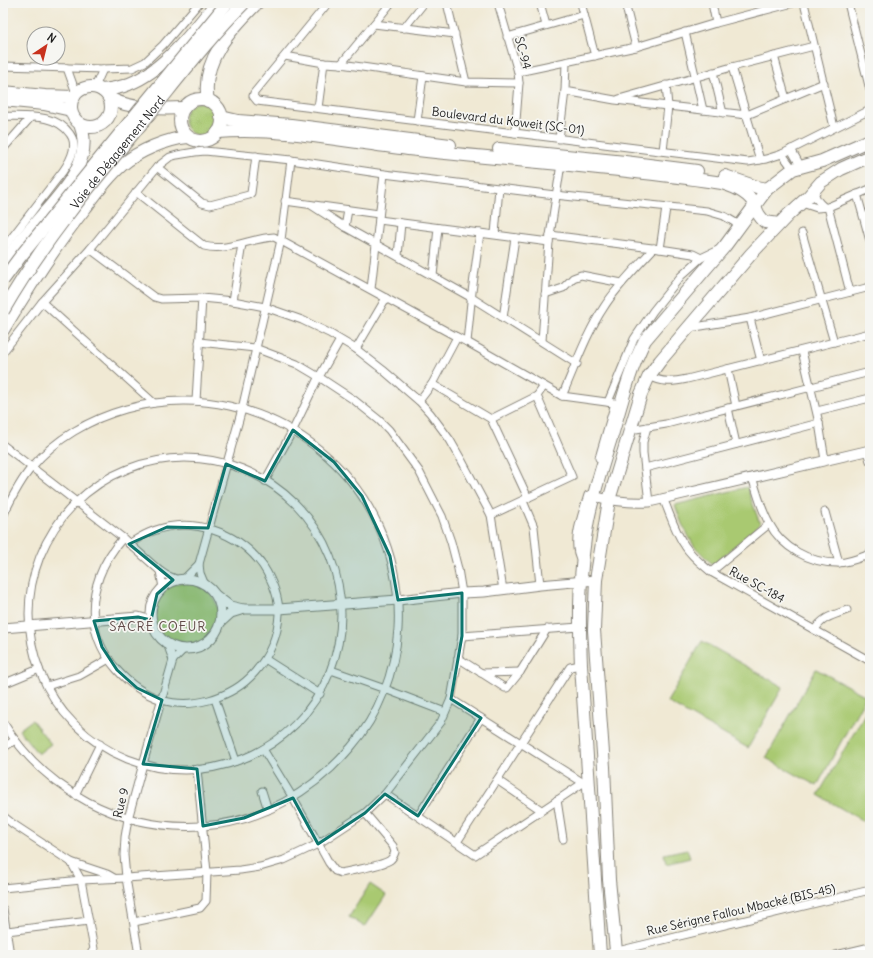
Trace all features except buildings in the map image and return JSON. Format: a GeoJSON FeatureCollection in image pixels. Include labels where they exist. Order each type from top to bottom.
{"type":"FeatureCollection","features":[{"type":"Feature","properties":{"kind":"main road"},"geometry":{"type":"LineString","coordinates":[[102,92],[130,84],[156,67],[175,50],[216,3]]}},
{"type":"Feature","properties":{"kind":"main road","name":"Voie de Dégagement Nord"},"geometry":{"type":"LineString","coordinates":[[3,280],[20,257],[227,3]]}},
{"type":"Feature","properties":{"kind":"main road","name":"Voie de Dégagement Nord"},"geometry":{"type":"LineString","coordinates":[[3,311],[47,243],[102,171],[208,43],[244,3]]}},
{"type":"Feature","properties":{"kind":"main road"},"geometry":{"type":"LineString","coordinates":[[208,101],[206,85],[217,51],[225,39],[257,3]]}},
{"type":"Feature","properties":{"kind":"main road"},"geometry":{"type":"LineString","coordinates":[[3,92],[75,95],[85,88],[102,92],[120,103],[132,106],[184,108]]}},
{"type":"Feature","properties":{"kind":"main road"},"geometry":{"type":"LineString","coordinates":[[80,124],[94,127],[104,123],[110,115],[111,104],[102,92]]}},
{"type":"Feature","properties":{"kind":"main road"},"geometry":{"type":"LineString","coordinates":[[3,264],[54,201],[77,169],[84,149],[83,132],[71,110],[75,95]]}},
{"type":"Feature","properties":{"kind":"main road"},"geometry":{"type":"LineString","coordinates":[[3,100],[44,104],[71,110]]}},
{"type":"Feature","properties":{"kind":"main road"},"geometry":{"type":"LineString","coordinates":[[3,330],[63,237],[109,178],[123,164],[172,139],[188,137],[199,141],[204,141],[215,136],[221,125],[222,117],[214,104],[203,100],[192,101],[184,108],[180,123],[183,131],[188,137]]}},
{"type":"Feature","properties":{"kind":"main road"},"geometry":{"type":"LineString","coordinates":[[110,115],[121,111],[131,110],[160,112],[180,123]]}},
{"type":"Feature","properties":{"kind":"main road"},"geometry":{"type":"LineString","coordinates":[[222,117],[251,122],[291,125],[442,144],[625,162],[721,174],[757,187],[768,189]]}},
{"type":"Feature","properties":{"kind":"main road"},"geometry":{"type":"LineString","coordinates":[[218,132],[244,130],[271,132],[409,149],[561,164],[722,183],[735,187],[748,196],[755,206],[756,212],[765,222],[779,224]]}},
{"type":"Feature","properties":{"kind":"main road"},"geometry":{"type":"LineString","coordinates":[[601,955],[585,781],[579,627],[580,582],[588,519],[614,403],[645,340],[726,246],[768,189],[797,168],[822,161],[870,140]]}},
{"type":"Feature","properties":{"kind":"main road"},"geometry":{"type":"LineString","coordinates":[[616,953],[609,880],[604,767],[594,630],[596,580],[609,500],[641,394],[649,376],[664,357],[732,275],[779,224],[802,203],[820,182],[828,176],[870,156]]}},
{"type":"Feature","properties":{"kind":"main road"},"geometry":{"type":"LineString","coordinates":[[797,168],[812,173],[816,182],[814,190]]}},
{"type":"Feature","properties":{"kind":"street"},"geometry":{"type":"LineString","coordinates":[[3,66],[103,69],[132,68],[144,62],[163,45],[199,3]]}},
{"type":"Feature","properties":{"kind":"street","name":"Boulevard du Koweit (SC-01)"},"geometry":{"type":"LineString","coordinates":[[328,3],[254,93],[254,99],[257,101],[741,161],[760,160],[782,154],[870,110]]}},
{"type":"Feature","properties":{"kind":"street"},"geometry":{"type":"LineString","coordinates":[[341,64],[391,3]]}},
{"type":"Feature","properties":{"kind":"street"},"geometry":{"type":"LineString","coordinates":[[404,28],[424,3]]}},
{"type":"Feature","properties":{"kind":"street"},"geometry":{"type":"LineString","coordinates":[[447,3],[466,82]]}},
{"type":"Feature","properties":{"kind":"street","name":"SC-94"},"geometry":{"type":"LineString","coordinates":[[498,3],[518,72],[519,83],[515,133]]}},
{"type":"Feature","properties":{"kind":"street"},"geometry":{"type":"LineString","coordinates":[[540,3],[546,26]]}},
{"type":"Feature","properties":{"kind":"street"},"geometry":{"type":"LineString","coordinates":[[581,3],[595,56]]}},
{"type":"Feature","properties":{"kind":"street"},"geometry":{"type":"LineString","coordinates":[[712,3],[716,23]]}},
{"type":"Feature","properties":{"kind":"street"},"geometry":{"type":"LineString","coordinates":[[518,72],[636,47],[716,23],[793,3]]}},
{"type":"Feature","properties":{"kind":"street"},"geometry":{"type":"LineString","coordinates":[[804,3],[834,127]]}},
{"type":"Feature","properties":{"kind":"street"},"geometry":{"type":"LineString","coordinates":[[848,3],[870,90]]}},
{"type":"Feature","properties":{"kind":"street"},"geometry":{"type":"LineString","coordinates":[[628,4],[636,47]]}},
{"type":"Feature","properties":{"kind":"street"},"geometry":{"type":"LineString","coordinates":[[508,37],[584,15]]}},
{"type":"Feature","properties":{"kind":"street"},"geometry":{"type":"LineString","coordinates":[[374,24],[455,34]]}},
{"type":"Feature","properties":{"kind":"street"},"geometry":{"type":"LineString","coordinates":[[685,32],[703,110]]}},
{"type":"Feature","properties":{"kind":"street"},"geometry":{"type":"LineString","coordinates":[[615,100],[713,72],[814,46]]}},
{"type":"Feature","properties":{"kind":"street"},"geometry":{"type":"LineString","coordinates":[[285,56],[324,63],[341,64],[466,82],[519,83]]}},
{"type":"Feature","properties":{"kind":"street"},"geometry":{"type":"LineString","coordinates":[[774,56],[786,99]]}},
{"type":"Feature","properties":{"kind":"street"},"geometry":{"type":"LineString","coordinates":[[559,139],[565,91],[566,62]]}},
{"type":"Feature","properties":{"kind":"street"},"geometry":{"type":"LineString","coordinates":[[318,108],[324,63]]}},
{"type":"Feature","properties":{"kind":"street"},"geometry":{"type":"LineString","coordinates":[[732,67],[760,160]]}},
{"type":"Feature","properties":{"kind":"street"},"geometry":{"type":"LineString","coordinates":[[67,68],[75,95]]}},
{"type":"Feature","properties":{"kind":"street"},"geometry":{"type":"LineString","coordinates":[[102,92],[103,69]]}},
{"type":"Feature","properties":{"kind":"street"},"geometry":{"type":"LineString","coordinates":[[713,72],[723,113]]}},
{"type":"Feature","properties":{"kind":"street"},"geometry":{"type":"LineString","coordinates":[[417,121],[423,76]]}},
{"type":"Feature","properties":{"kind":"street"},"geometry":{"type":"LineString","coordinates":[[565,91],[615,100],[746,115],[824,83]]}},
{"type":"Feature","properties":{"kind":"street"},"geometry":{"type":"LineString","coordinates":[[663,151],[668,106],[666,85]]}},
{"type":"Feature","properties":{"kind":"street"},"geometry":{"type":"LineString","coordinates":[[3,116],[31,117],[53,120],[60,123],[67,129],[72,136],[74,143],[73,152],[69,163],[63,172],[3,249]]}},
{"type":"Feature","properties":{"kind":"street"},"geometry":{"type":"LineString","coordinates":[[3,148],[31,117]]}},
{"type":"Feature","properties":{"kind":"street"},"geometry":{"type":"LineString","coordinates":[[790,149],[797,168]]}},
{"type":"Feature","properties":{"kind":"street"},"geometry":{"type":"LineString","coordinates":[[3,352],[42,302],[90,248],[157,167],[170,157],[195,152],[291,160],[384,174],[555,195],[715,212],[731,219],[741,226]]}},
{"type":"Feature","properties":{"kind":"street"},"geometry":{"type":"LineString","coordinates":[[782,154],[797,168]]}},
{"type":"Feature","properties":{"kind":"street"},"geometry":{"type":"LineString","coordinates":[[157,167],[202,202],[210,205],[249,195],[251,193],[256,156]]}},
{"type":"Feature","properties":{"kind":"street"},"geometry":{"type":"LineString","coordinates":[[205,585],[200,572],[199,564],[242,409],[281,240],[291,160]]}},
{"type":"Feature","properties":{"kind":"street"},"geometry":{"type":"LineString","coordinates":[[542,341],[550,239],[555,195],[561,164]]}},
{"type":"Feature","properties":{"kind":"street"},"geometry":{"type":"LineString","coordinates":[[371,289],[384,174]]}},
{"type":"Feature","properties":{"kind":"street"},"geometry":{"type":"LineString","coordinates":[[495,234],[499,188]]}},
{"type":"Feature","properties":{"kind":"street"},"geometry":{"type":"LineString","coordinates":[[802,203],[817,208],[826,207],[870,189]]}},
{"type":"Feature","properties":{"kind":"street"},"geometry":{"type":"LineString","coordinates":[[814,190],[818,202],[826,207],[850,292]]}},
{"type":"Feature","properties":{"kind":"street"},"geometry":{"type":"LineString","coordinates":[[136,192],[204,246],[216,248],[274,237],[371,289],[562,396],[614,403]]}},
{"type":"Feature","properties":{"kind":"street"},"geometry":{"type":"LineString","coordinates":[[857,194],[870,241]]}},
{"type":"Feature","properties":{"kind":"street"},"geometry":{"type":"LineString","coordinates":[[285,201],[348,210],[401,223],[495,234],[515,238],[550,239],[657,249],[692,254],[701,258]]}},
{"type":"Feature","properties":{"kind":"street"},"geometry":{"type":"LineString","coordinates":[[311,205],[345,227],[472,298],[577,364]]}},
{"type":"Feature","properties":{"kind":"street"},"geometry":{"type":"LineString","coordinates":[[562,396],[591,330],[604,307],[622,283],[657,249],[666,208]]}},
{"type":"Feature","properties":{"kind":"street"},"geometry":{"type":"LineString","coordinates":[[345,227],[348,210]]}},
{"type":"Feature","properties":{"kind":"street"},"geometry":{"type":"LineString","coordinates":[[398,256],[401,223]]}},
{"type":"Feature","properties":{"kind":"street"},"geometry":{"type":"LineString","coordinates":[[433,276],[438,228]]}},
{"type":"Feature","properties":{"kind":"street"},"geometry":{"type":"LineString","coordinates":[[467,342],[480,233]]}},
{"type":"Feature","properties":{"kind":"street"},"geometry":{"type":"LineString","coordinates":[[802,233],[834,342]]}},
{"type":"Feature","properties":{"kind":"street"},"geometry":{"type":"LineString","coordinates":[[504,318],[515,238]]}},
{"type":"Feature","properties":{"kind":"street"},"geometry":{"type":"LineString","coordinates":[[233,301],[242,244]]}},
{"type":"Feature","properties":{"kind":"street"},"geometry":{"type":"LineString","coordinates":[[582,561],[576,549],[577,535],[614,403],[634,339],[671,287],[681,276],[701,258],[726,246]]}},
{"type":"Feature","properties":{"kind":"street"},"geometry":{"type":"LineString","coordinates":[[90,248],[154,297],[161,299],[202,298],[233,301],[265,307],[302,320],[340,340],[356,349],[383,370],[419,401],[435,419],[450,440],[491,515],[503,590]]}},
{"type":"Feature","properties":{"kind":"street"},"geometry":{"type":"LineString","coordinates":[[545,294],[563,288],[577,276],[581,275],[622,283]]}},
{"type":"Feature","properties":{"kind":"street"},"geometry":{"type":"LineString","coordinates":[[689,328],[750,318],[870,287]]}},
{"type":"Feature","properties":{"kind":"street"},"geometry":{"type":"LineString","coordinates":[[196,401],[202,298]]}},
{"type":"Feature","properties":{"kind":"street"},"geometry":{"type":"LineString","coordinates":[[356,349],[386,298]]}},
{"type":"Feature","properties":{"kind":"street"},"geometry":{"type":"LineString","coordinates":[[42,302],[154,403]]}},
{"type":"Feature","properties":{"kind":"street"},"geometry":{"type":"LineString","coordinates":[[750,318],[761,361]]}},
{"type":"Feature","properties":{"kind":"street"},"geometry":{"type":"LineString","coordinates":[[649,376],[657,380],[670,382],[870,334]]}},
{"type":"Feature","properties":{"kind":"street"},"geometry":{"type":"LineString","coordinates":[[419,401],[432,384],[457,337]]}},
{"type":"Feature","properties":{"kind":"street"},"geometry":{"type":"LineString","coordinates":[[265,481],[293,430],[319,376],[340,340]]}},
{"type":"Feature","properties":{"kind":"street"},"geometry":{"type":"LineString","coordinates":[[3,888],[81,880],[240,870],[260,867],[284,860],[318,844],[365,813],[385,794],[441,722],[451,699],[462,636],[462,593],[451,542],[442,516],[419,471],[379,420],[354,400],[319,376],[297,364],[255,348],[200,342]]}},
{"type":"Feature","properties":{"kind":"street"},"geometry":{"type":"LineString","coordinates":[[802,350],[812,387],[825,460]]}},
{"type":"Feature","properties":{"kind":"street"},"geometry":{"type":"LineString","coordinates":[[728,369],[736,406]]}},
{"type":"Feature","properties":{"kind":"street"},"geometry":{"type":"LineString","coordinates":[[630,430],[666,424],[870,372]]}},
{"type":"Feature","properties":{"kind":"street"},"geometry":{"type":"LineString","coordinates":[[432,384],[491,419],[526,500],[534,527],[540,585]]}},
{"type":"Feature","properties":{"kind":"street"},"geometry":{"type":"LineString","coordinates":[[491,419],[537,396],[544,386]]}},
{"type":"Feature","properties":{"kind":"street"},"geometry":{"type":"LineString","coordinates":[[491,515],[526,500],[572,477],[537,396]]}},
{"type":"Feature","properties":{"kind":"street"},"geometry":{"type":"LineString","coordinates":[[817,411],[870,398]]}},
{"type":"Feature","properties":{"kind":"street"},"geometry":{"type":"LineString","coordinates":[[3,516],[11,500],[32,467],[64,438],[81,428],[118,411],[154,403],[196,401],[242,409],[265,417],[293,430],[317,447],[349,478],[374,515],[383,535],[390,556],[398,600],[396,648],[391,672],[373,715],[358,739],[340,761],[325,775],[293,798],[268,810],[244,818],[203,826],[158,824],[128,819],[94,805],[75,795],[42,770],[15,740],[3,722]]}},
{"type":"Feature","properties":{"kind":"street"},"geometry":{"type":"LineString","coordinates":[[728,408],[736,444]]}},
{"type":"Feature","properties":{"kind":"street"},"geometry":{"type":"LineString","coordinates":[[645,468],[819,423]]}},
{"type":"Feature","properties":{"kind":"street"},"geometry":{"type":"LineString","coordinates":[[647,427],[643,447],[649,502]]}},
{"type":"Feature","properties":{"kind":"street"},"geometry":{"type":"LineString","coordinates":[[3,445],[123,538],[160,571],[166,575],[181,579],[198,581],[230,606],[244,609],[279,609],[398,600],[596,580]]}},
{"type":"Feature","properties":{"kind":"street"},"geometry":{"type":"LineString","coordinates":[[594,496],[609,500],[632,503],[649,502],[869,450],[870,461]]}},
{"type":"Feature","properties":{"kind":"street"},"geometry":{"type":"LineString","coordinates":[[182,458],[211,460],[226,464],[246,471],[265,481],[288,498],[312,524],[323,542],[332,562],[338,583],[341,604],[340,638],[331,670],[320,694],[300,720],[289,731],[263,749],[236,761],[197,769],[170,769],[143,764],[114,752],[84,732],[70,718],[47,686],[40,669],[32,641],[30,626],[30,596],[36,566],[48,538],[56,525],[76,502],[93,488],[112,476],[132,467],[153,461],[182,458]]}},
{"type":"Feature","properties":{"kind":"street"},"geometry":{"type":"LineString","coordinates":[[752,477],[769,524],[781,540],[796,552],[815,561],[839,563],[868,555],[870,563]]}},
{"type":"Feature","properties":{"kind":"street","name":"Rue SC-184"},"geometry":{"type":"LineString","coordinates":[[663,498],[685,547],[695,559],[711,572],[870,661]]}},
{"type":"Feature","properties":{"kind":"street"},"geometry":{"type":"LineString","coordinates":[[825,512],[839,563]]}},
{"type":"Feature","properties":{"kind":"street"},"geometry":{"type":"LineString","coordinates":[[711,572],[769,524]]}},
{"type":"Feature","properties":{"kind":"street"},"geometry":{"type":"LineString","coordinates":[[123,538],[109,556],[99,576],[94,599],[94,622],[97,634],[109,659],[117,670],[132,684],[149,695],[172,702],[194,703],[215,698],[235,690],[252,676],[265,659],[276,635],[279,619],[279,609],[272,584],[267,573],[256,558],[242,544],[232,538],[208,528],[184,525],[167,527],[141,536],[129,544]]}},
{"type":"Feature","properties":{"kind":"street"},"geometry":{"type":"LineString","coordinates":[[199,564],[181,579],[170,583],[157,594],[151,608],[152,621],[159,636],[167,643],[184,649],[192,648],[207,642],[213,637],[220,623],[220,604],[216,596]]}},
{"type":"Feature","properties":{"kind":"street"},"geometry":{"type":"LineString","coordinates":[[160,571],[163,588]]}},
{"type":"Feature","properties":{"kind":"street"},"geometry":{"type":"LineString","coordinates":[[138,617],[151,608]]}},
{"type":"Feature","properties":{"kind":"street"},"geometry":{"type":"LineString","coordinates":[[220,623],[231,613],[244,609]]}},
{"type":"Feature","properties":{"kind":"street"},"geometry":{"type":"LineString","coordinates":[[815,630],[818,624],[826,617],[847,610]]}},
{"type":"Feature","properties":{"kind":"street"},"geometry":{"type":"LineString","coordinates":[[3,628],[94,622],[138,617],[152,621]]}},
{"type":"Feature","properties":{"kind":"street"},"geometry":{"type":"LineString","coordinates":[[462,636],[579,627]]}},
{"type":"Feature","properties":{"kind":"street"},"geometry":{"type":"LineString","coordinates":[[458,658],[480,673],[507,688],[520,672],[547,629]]}},
{"type":"Feature","properties":{"kind":"street"},"geometry":{"type":"LineString","coordinates":[[167,643],[173,660]]}},
{"type":"Feature","properties":{"kind":"street","name":"Rue 9"},"geometry":{"type":"LineString","coordinates":[[139,955],[126,878],[125,849],[128,819],[173,660],[184,649]]}},
{"type":"Feature","properties":{"kind":"street"},"geometry":{"type":"LineString","coordinates":[[47,686],[72,679],[109,659]]}},
{"type":"Feature","properties":{"kind":"street"},"geometry":{"type":"LineString","coordinates":[[265,659],[320,694]]}},
{"type":"Feature","properties":{"kind":"street"},"geometry":{"type":"LineString","coordinates":[[457,842],[570,667],[581,665]]}},
{"type":"Feature","properties":{"kind":"street"},"geometry":{"type":"LineString","coordinates":[[3,684],[40,669]]}},
{"type":"Feature","properties":{"kind":"street"},"geometry":{"type":"LineString","coordinates":[[331,670],[445,712]]}},
{"type":"Feature","properties":{"kind":"street"},"geometry":{"type":"LineString","coordinates":[[480,673],[520,672]]}},
{"type":"Feature","properties":{"kind":"street"},"geometry":{"type":"LineString","coordinates":[[215,698],[236,761]]}},
{"type":"Feature","properties":{"kind":"street"},"geometry":{"type":"LineString","coordinates":[[385,794],[476,855],[585,781],[451,699]]}},
{"type":"Feature","properties":{"kind":"street"},"geometry":{"type":"LineString","coordinates":[[418,816],[481,718]]}},
{"type":"Feature","properties":{"kind":"street"},"geometry":{"type":"LineString","coordinates":[[3,748],[15,740]]}},
{"type":"Feature","properties":{"kind":"street"},"geometry":{"type":"LineString","coordinates":[[75,795],[100,744]]}},
{"type":"Feature","properties":{"kind":"street"},"geometry":{"type":"LineString","coordinates":[[263,749],[293,798],[332,868],[338,872],[378,864],[391,859],[395,852],[393,846],[365,813]]}},
{"type":"Feature","properties":{"kind":"street"},"geometry":{"type":"LineString","coordinates":[[134,922],[200,908],[206,901],[207,872],[197,769]]}},
{"type":"Feature","properties":{"kind":"street"},"geometry":{"type":"LineString","coordinates":[[497,780],[541,810]]}},
{"type":"Feature","properties":{"kind":"street"},"geometry":{"type":"LineString","coordinates":[[262,791],[268,810]]}},
{"type":"Feature","properties":{"kind":"street"},"geometry":{"type":"LineString","coordinates":[[556,800],[563,839]]}},
{"type":"Feature","properties":{"kind":"street"},"geometry":{"type":"LineString","coordinates":[[3,816],[71,862],[115,878]]}},
{"type":"Feature","properties":{"kind":"street"},"geometry":{"type":"LineString","coordinates":[[71,862],[81,880],[94,949],[90,955]]}},
{"type":"Feature","properties":{"kind":"street","name":"Rue Sérigne Fallou Mbacké (BIS-45)"},"geometry":{"type":"LineString","coordinates":[[601,955],[616,953],[870,890]]}},
{"type":"Feature","properties":{"kind":"street"},"geometry":{"type":"LineString","coordinates":[[3,909],[10,955]]}},
{"type":"Feature","properties":{"kind":"street"},"geometry":{"type":"LineString","coordinates":[[7,931],[89,921]]}},
{"type":"Feature","properties":{"kind":"street"},"geometry":{"type":"LineString","coordinates":[[838,955],[870,947],[870,955]]}},
{"type":"Feature","properties":{"kind":"highlighted area"},"geometry":{"type":"Polygon","coordinates":[[[293,430],[334,462],[362,496],[390,556],[398,600],[462,593],[462,636],[451,699],[481,718],[418,816],[385,794],[365,813],[318,844],[293,798],[244,818],[203,826],[197,769],[143,764],[162,700],[137,688],[117,670],[102,647],[94,621],[138,617],[151,620],[157,594],[173,580],[129,544],[167,527],[208,528],[226,464],[265,481],[293,430]]]}},
{"type":"Feature","properties":{"kind":"green space"},"geometry":{"type":"Polygon","coordinates":[[[204,102],[213,107],[217,112],[217,126],[213,131],[208,135],[198,136],[194,135],[185,126],[184,116],[185,112],[194,103],[204,102]]]}},
{"type":"Feature","properties":{"kind":"green space"},"geometry":{"type":"Polygon","coordinates":[[[747,487],[760,524],[713,565],[694,546],[682,524],[675,505],[747,487]]]}},
{"type":"Feature","properties":{"kind":"green space"},"geometry":{"type":"Polygon","coordinates":[[[180,582],[192,582],[209,591],[216,602],[218,614],[216,626],[209,637],[192,646],[180,646],[168,641],[159,632],[154,620],[154,608],[159,596],[168,587],[180,582]]]}},
{"type":"Feature","properties":{"kind":"green space"},"geometry":{"type":"Polygon","coordinates":[[[702,641],[783,687],[748,748],[667,702],[702,641]]]}},
{"type":"Feature","properties":{"kind":"green space"},"geometry":{"type":"Polygon","coordinates":[[[816,669],[866,696],[817,786],[766,758],[816,669]]]}},
{"type":"Feature","properties":{"kind":"green space"},"geometry":{"type":"Polygon","coordinates":[[[870,705],[870,825],[818,795],[870,705]]]}},
{"type":"Feature","properties":{"kind":"green space"},"geometry":{"type":"Polygon","coordinates":[[[32,720],[51,744],[38,754],[19,730],[32,720]]]}},
{"type":"Feature","properties":{"kind":"green space"},"geometry":{"type":"Polygon","coordinates":[[[687,849],[690,858],[666,864],[664,854],[687,849]]]}},
{"type":"Feature","properties":{"kind":"green space"},"geometry":{"type":"Polygon","coordinates":[[[370,884],[386,895],[365,927],[349,917],[370,884]]]}},
{"type":"Feature","properties":{"kind":"district","name":"SACRÉ COEUR"},"geometry":{"type":"Point","coordinates":[158,626]}}]}
